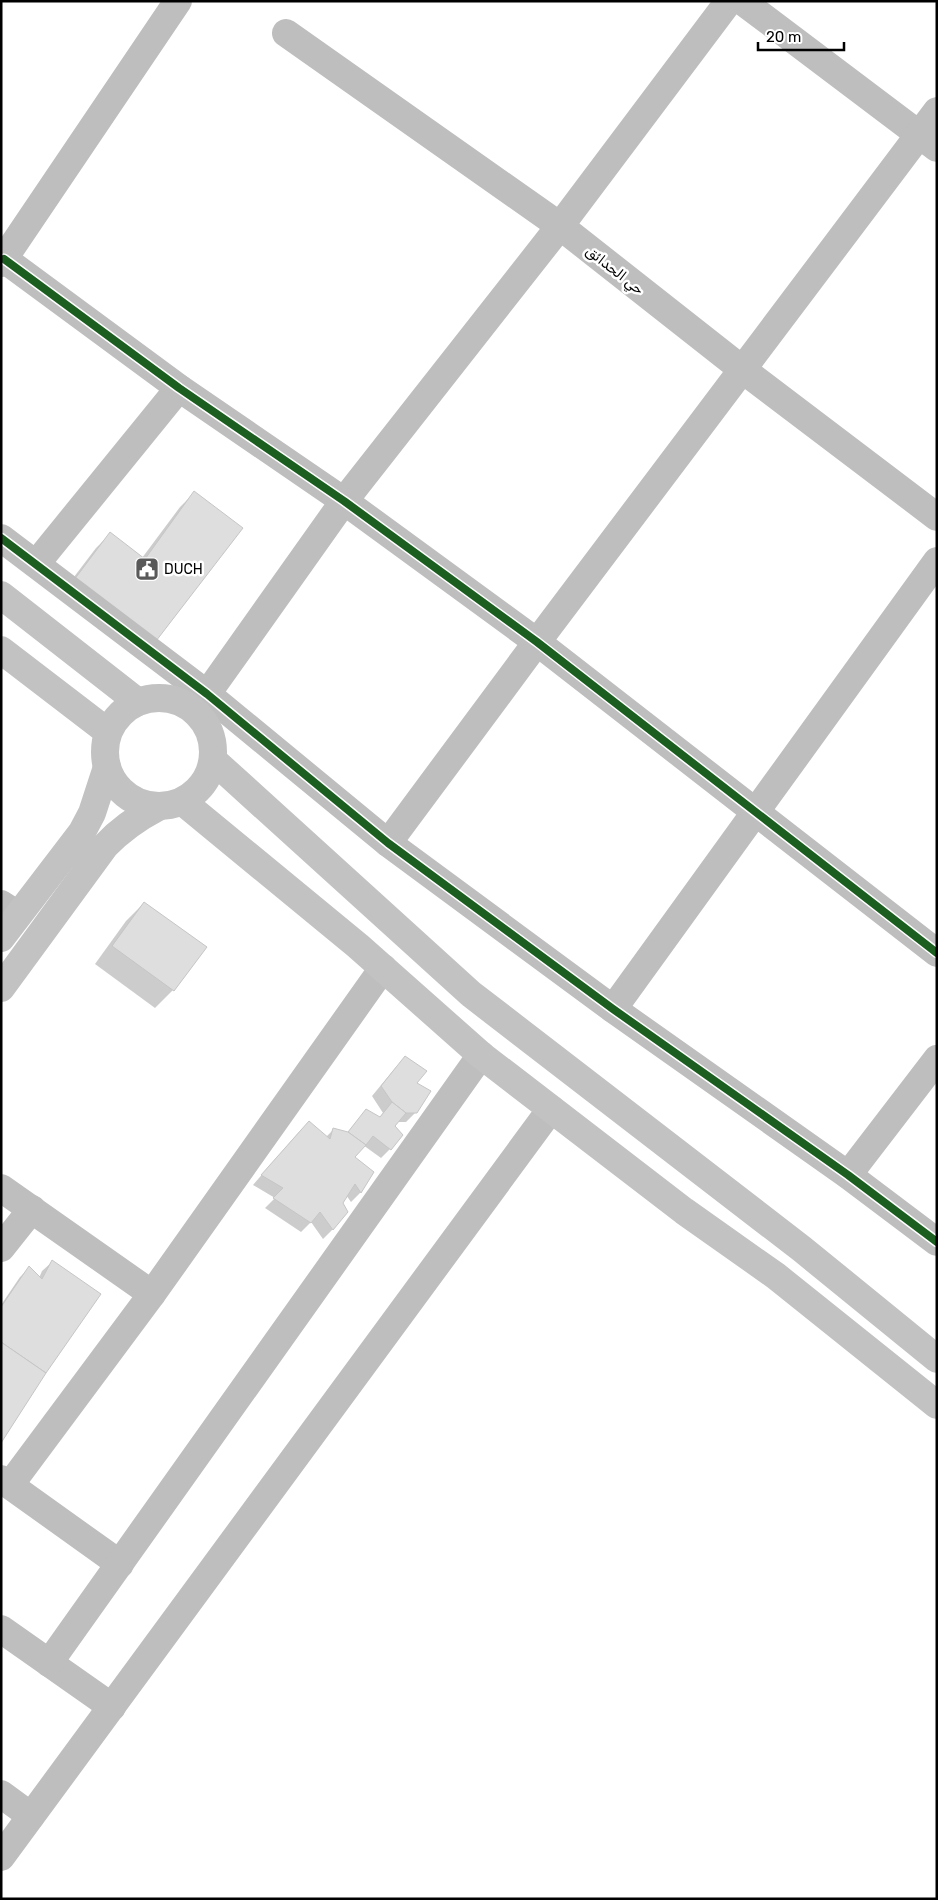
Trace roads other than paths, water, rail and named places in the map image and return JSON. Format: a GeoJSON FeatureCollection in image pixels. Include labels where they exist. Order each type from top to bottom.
{"type":"FeatureCollection","features":[{"type":"Feature","properties":{"kind":"main road"},"geometry":{"type":"LineString","coordinates":[[1,595],[138,702]]}},
{"type":"Feature","properties":{"kind":"main road"},"geometry":{"type":"LineString","coordinates":[[1,650],[108,732]]}},
{"type":"Feature","properties":{"kind":"main road"},"geometry":{"type":"LineString","coordinates":[[1,938],[10,909],[82,832],[92,813],[106,767],[105,744],[108,732],[116,719],[125,709],[138,702],[160,698],[171,699],[185,704],[202,704],[213,750],[213,760],[203,784],[194,794],[138,817],[120,830],[105,846],[1,988]]}},
{"type":"Feature","properties":{"kind":"main road"},"geometry":{"type":"LineString","coordinates":[[213,760],[471,994],[802,1249],[937,1359]]}},
{"type":"Feature","properties":{"kind":"main road"},"geometry":{"type":"LineString","coordinates":[[106,767],[120,791],[144,805],[170,804],[383,968],[481,1055],[684,1211],[776,1276],[937,1405]]}},
{"type":"Feature","properties":{"kind":"main road"},"geometry":{"type":"LineString","coordinates":[[776,1276],[802,1249]]}},
{"type":"Feature","properties":{"kind":"street"},"geometry":{"type":"LineString","coordinates":[[178,1],[3,261],[179,388],[344,500],[537,642],[937,952]]}},
{"type":"Feature","properties":{"kind":"street"},"geometry":{"type":"LineString","coordinates":[[202,704],[344,500],[560,226],[729,1]]}},
{"type":"Feature","properties":{"kind":"street"},"geometry":{"type":"LineString","coordinates":[[742,1],[928,142]]}},
{"type":"Feature","properties":{"kind":"street","name":"حي الحدائق"},"geometry":{"type":"LineString","coordinates":[[286,33],[560,226],[743,370],[937,517]]}},
{"type":"Feature","properties":{"kind":"street"},"geometry":{"type":"LineString","coordinates":[[388,843],[743,370],[928,142],[937,112]]}},
{"type":"Feature","properties":{"kind":"street"},"geometry":{"type":"LineString","coordinates":[[36,564],[179,388]]}},
{"type":"Feature","properties":{"kind":"street"},"geometry":{"type":"LineString","coordinates":[[1,538],[36,564],[202,704],[613,1009],[848,1175],[937,1242]]}},
{"type":"Feature","properties":{"kind":"street"},"geometry":{"type":"LineString","coordinates":[[613,1009],[937,561]]}},
{"type":"Feature","properties":{"kind":"street"},"geometry":{"type":"LineString","coordinates":[[120,1564],[6,1482],[152,1294],[383,968]]}},
{"type":"Feature","properties":{"kind":"street"},"geometry":{"type":"LineString","coordinates":[[49,1663],[481,1055]]}},
{"type":"Feature","properties":{"kind":"street"},"geometry":{"type":"LineString","coordinates":[[848,1175],[937,1059]]}},
{"type":"Feature","properties":{"kind":"street"},"geometry":{"type":"LineString","coordinates":[[1,1857],[551,1109]]}},
{"type":"Feature","properties":{"kind":"street"},"geometry":{"type":"LineString","coordinates":[[1,1188],[152,1294]]}},
{"type":"Feature","properties":{"kind":"street"},"geometry":{"type":"LineString","coordinates":[[1,1248],[32,1209]]}},
{"type":"Feature","properties":{"kind":"street"},"geometry":{"type":"LineString","coordinates":[[1,1629],[112,1707]]}},
{"type":"Feature","properties":{"kind":"street"},"geometry":{"type":"LineString","coordinates":[[1,1794],[31,1816]]}},
{"type":"Feature","properties":{"kind":"place","name":"DUCH"},"geometry":{"type":"Point","coordinates":[147,569]}}]}
